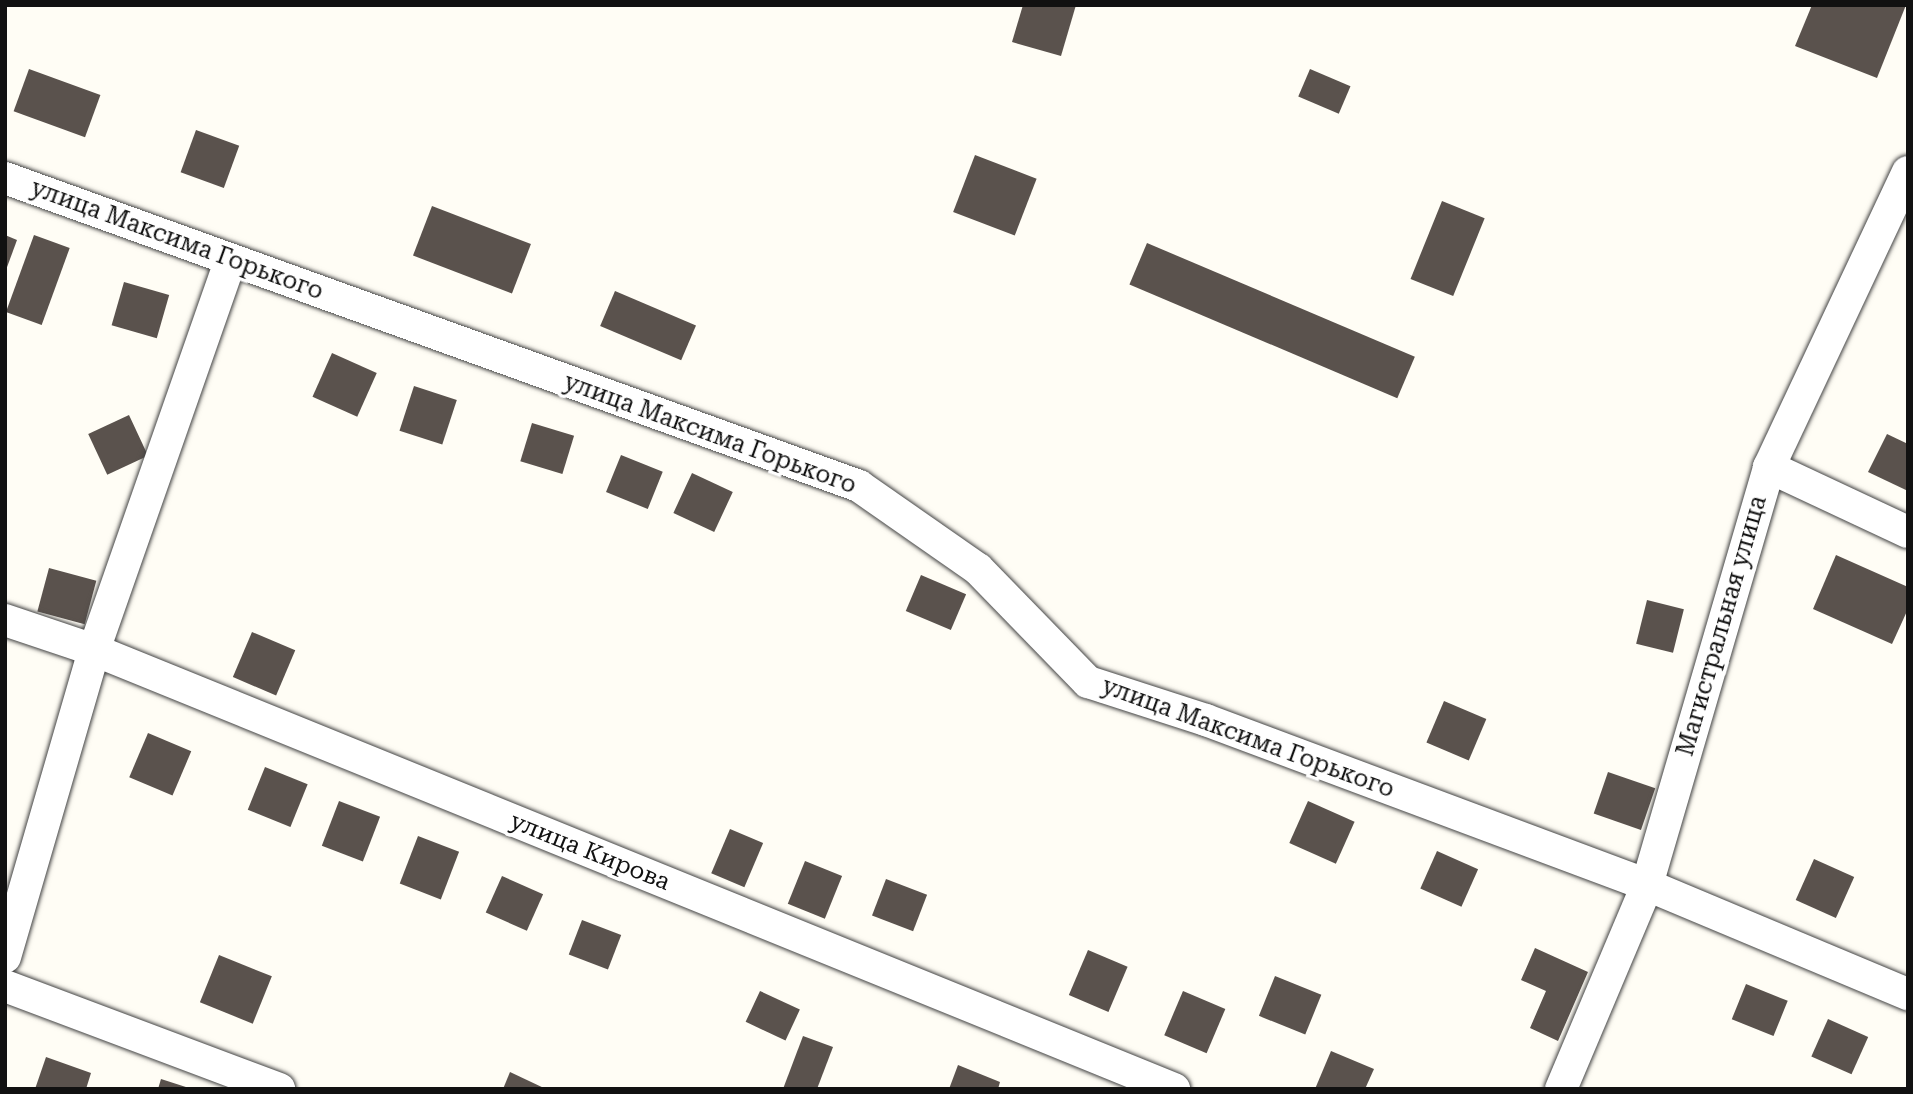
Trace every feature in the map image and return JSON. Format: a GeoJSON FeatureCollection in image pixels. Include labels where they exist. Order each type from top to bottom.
{"type":"FeatureCollection","features":[{"type":"Feature","properties":{"kind":"street","name":"Магистральная улица"},"geometry":{"type":"LineString","coordinates":[[1561,1089],[1647,885],[1769,467],[1908,172]]}},
{"type":"Feature","properties":{"kind":"street","name":"улица Максима Горького"},"geometry":{"type":"LineString","coordinates":[[5,178],[859,486],[978,569],[1087,682],[1206,720],[1647,885],[1908,994]]}},
{"type":"Feature","properties":{"kind":"street"},"geometry":{"type":"LineString","coordinates":[[5,957],[94,650],[230,261]]}},
{"type":"Feature","properties":{"kind":"street"},"geometry":{"type":"LineString","coordinates":[[1769,467],[1908,532]]}},
{"type":"Feature","properties":{"kind":"street","name":"улица Кирова"},"geometry":{"type":"LineString","coordinates":[[5,620],[94,650],[1174,1089]]}},
{"type":"Feature","properties":{"kind":"street"},"geometry":{"type":"LineString","coordinates":[[5,986],[279,1089]]}},
{"type":"Feature","properties":{"kind":"building"},"geometry":{"type":"Polygon","coordinates":[[[1023,5],[1076,5],[1061,56],[1012,42],[1023,5]]]}},
{"type":"Feature","properties":{"kind":"building"},"geometry":{"type":"Polygon","coordinates":[[[1812,5],[1906,5],[1877,78],[1795,46],[1812,5]]]}},
{"type":"Feature","properties":{"kind":"building"},"geometry":{"type":"Polygon","coordinates":[[[29,69],[100,95],[85,137],[14,111],[29,69]]]}},
{"type":"Feature","properties":{"kind":"building"},"geometry":{"type":"Polygon","coordinates":[[[1310,69],[1351,86],[1339,114],[1298,97],[1310,69]]]}},
{"type":"Feature","properties":{"kind":"building"},"geometry":{"type":"Polygon","coordinates":[[[196,130],[239,146],[224,188],[181,172],[196,130]]]}},
{"type":"Feature","properties":{"kind":"building"},"geometry":{"type":"Polygon","coordinates":[[[975,155],[1037,179],[1015,236],[953,212],[975,155]]]}},
{"type":"Feature","properties":{"kind":"building"},"geometry":{"type":"Polygon","coordinates":[[[1442,201],[1485,218],[1453,296],[1411,279],[1442,201]]]}},
{"type":"Feature","properties":{"kind":"building"},"geometry":{"type":"Polygon","coordinates":[[[432,206],[531,244],[512,293],[413,255],[432,206]]]}},
{"type":"Feature","properties":{"kind":"building"},"geometry":{"type":"Polygon","coordinates":[[[5,235],[17,240],[6,270],[5,270],[5,235]]]}},
{"type":"Feature","properties":{"kind":"building"},"geometry":{"type":"Polygon","coordinates":[[[34,235],[70,248],[42,325],[6,312],[34,235]]]}},
{"type":"Feature","properties":{"kind":"building"},"geometry":{"type":"Polygon","coordinates":[[[1147,243],[1415,357],[1397,398],[1129,284],[1147,243]]]}},
{"type":"Feature","properties":{"kind":"building"},"geometry":{"type":"Polygon","coordinates":[[[124,282],[169,295],[157,338],[112,325],[124,282]]]}},
{"type":"Feature","properties":{"kind":"building"},"geometry":{"type":"Polygon","coordinates":[[[615,291],[696,325],[681,360],[600,326],[615,291]]]}},
{"type":"Feature","properties":{"kind":"building"},"geometry":{"type":"Polygon","coordinates":[[[332,353],[377,373],[357,417],[312,397],[332,353]]]}},
{"type":"Feature","properties":{"kind":"building"},"geometry":{"type":"Polygon","coordinates":[[[414,386],[457,400],[442,445],[399,431],[414,386]]]}},
{"type":"Feature","properties":{"kind":"building"},"geometry":{"type":"Polygon","coordinates":[[[129,415],[148,456],[107,475],[88,434],[129,415]]]}},
{"type":"Feature","properties":{"kind":"building"},"geometry":{"type":"Polygon","coordinates":[[[532,423],[574,436],[562,474],[520,461],[532,423]]]}},
{"type":"Feature","properties":{"kind":"building"},"geometry":{"type":"Polygon","coordinates":[[[1887,434],[1908,444],[1908,491],[1868,472],[1887,434]]]}},
{"type":"Feature","properties":{"kind":"building"},"geometry":{"type":"Polygon","coordinates":[[[621,455],[663,472],[648,509],[606,492],[621,455]]]}},
{"type":"Feature","properties":{"kind":"building"},"geometry":{"type":"Polygon","coordinates":[[[692,473],[733,492],[714,532],[673,513],[692,473]]]}},
{"type":"Feature","properties":{"kind":"building"},"geometry":{"type":"Polygon","coordinates":[[[1836,555],[1908,587],[1908,609],[1892,644],[1813,609],[1836,555]]]}},
{"type":"Feature","properties":{"kind":"building"},"geometry":{"type":"Polygon","coordinates":[[[49,568],[96,581],[85,624],[37,611],[49,568]]]}},
{"type":"Feature","properties":{"kind":"building"},"geometry":{"type":"Polygon","coordinates":[[[921,575],[966,594],[951,630],[906,611],[921,575]]]}},
{"type":"Feature","properties":{"kind":"building"},"geometry":{"type":"Polygon","coordinates":[[[1647,600],[1684,609],[1673,653],[1636,644],[1647,600]]]}},
{"type":"Feature","properties":{"kind":"building"},"geometry":{"type":"Polygon","coordinates":[[[252,632],[295,650],[276,695],[233,677],[252,632]]]}},
{"type":"Feature","properties":{"kind":"building"},"geometry":{"type":"Polygon","coordinates":[[[1444,701],[1486,719],[1469,760],[1426,742],[1444,701]]]}},
{"type":"Feature","properties":{"kind":"building"},"geometry":{"type":"Polygon","coordinates":[[[148,733],[191,751],[173,796],[129,777],[148,733]]]}},
{"type":"Feature","properties":{"kind":"building"},"geometry":{"type":"Polygon","coordinates":[[[265,767],[308,784],[290,827],[248,810],[265,767]]]}},
{"type":"Feature","properties":{"kind":"building"},"geometry":{"type":"Polygon","coordinates":[[[1608,772],[1655,788],[1641,830],[1594,814],[1608,772]]]}},
{"type":"Feature","properties":{"kind":"building"},"geometry":{"type":"Polygon","coordinates":[[[339,801],[380,817],[363,862],[322,846],[339,801]]]}},
{"type":"Feature","properties":{"kind":"building"},"geometry":{"type":"Polygon","coordinates":[[[1308,801],[1355,822],[1336,864],[1289,843],[1308,801]]]}},
{"type":"Feature","properties":{"kind":"building"},"geometry":{"type":"Polygon","coordinates":[[[730,829],[763,843],[744,887],[711,873],[730,829]]]}},
{"type":"Feature","properties":{"kind":"building"},"geometry":{"type":"Polygon","coordinates":[[[418,836],[459,852],[441,899],[400,884],[418,836]]]}},
{"type":"Feature","properties":{"kind":"building"},"geometry":{"type":"Polygon","coordinates":[[[1437,851],[1478,869],[1461,907],[1420,888],[1437,851]]]}},
{"type":"Feature","properties":{"kind":"building"},"geometry":{"type":"Polygon","coordinates":[[[1814,859],[1854,877],[1836,918],[1796,900],[1814,859]]]}},
{"type":"Feature","properties":{"kind":"building"},"geometry":{"type":"Polygon","coordinates":[[[805,861],[842,876],[825,919],[788,904],[805,861]]]}},
{"type":"Feature","properties":{"kind":"building"},"geometry":{"type":"Polygon","coordinates":[[[502,876],[543,894],[527,931],[486,913],[502,876]]]}},
{"type":"Feature","properties":{"kind":"building"},"geometry":{"type":"Polygon","coordinates":[[[886,879],[927,895],[913,931],[872,915],[886,879]]]}},
{"type":"Feature","properties":{"kind":"building"},"geometry":{"type":"Polygon","coordinates":[[[582,920],[621,935],[608,970],[569,955],[582,920]]]}},
{"type":"Feature","properties":{"kind":"building"},"geometry":{"type":"Polygon","coordinates":[[[1535,948],[1588,972],[1558,1041],[1530,1028],[1546,991],[1521,980],[1535,948]]]}},
{"type":"Feature","properties":{"kind":"building"},"geometry":{"type":"Polygon","coordinates":[[[1088,950],[1128,967],[1108,1012],[1069,995],[1088,950]]]}},
{"type":"Feature","properties":{"kind":"building"},"geometry":{"type":"Polygon","coordinates":[[[219,955],[272,976],[253,1024],[200,1002],[219,955]]]}},
{"type":"Feature","properties":{"kind":"building"},"geometry":{"type":"Polygon","coordinates":[[[1275,976],[1321,995],[1305,1035],[1259,1016],[1275,976]]]}},
{"type":"Feature","properties":{"kind":"building"},"geometry":{"type":"Polygon","coordinates":[[[1746,984],[1788,1001],[1773,1036],[1732,1019],[1746,984]]]}},
{"type":"Feature","properties":{"kind":"building"},"geometry":{"type":"Polygon","coordinates":[[[760,991],[800,1010],[786,1040],[746,1022],[760,991]]]}},
{"type":"Feature","properties":{"kind":"building"},"geometry":{"type":"Polygon","coordinates":[[[1183,991],[1225,1009],[1207,1053],[1164,1035],[1183,991]]]}},
{"type":"Feature","properties":{"kind":"building"},"geometry":{"type":"Polygon","coordinates":[[[1828,1019],[1868,1037],[1852,1074],[1811,1056],[1828,1019]]]}},
{"type":"Feature","properties":{"kind":"building"},"geometry":{"type":"Polygon","coordinates":[[[803,1036],[833,1047],[817,1089],[783,1089],[803,1036]]]}},
{"type":"Feature","properties":{"kind":"building"},"geometry":{"type":"Polygon","coordinates":[[[1331,1051],[1374,1069],[1365,1089],[1315,1089],[1331,1051]]]}},
{"type":"Feature","properties":{"kind":"building"},"geometry":{"type":"Polygon","coordinates":[[[46,1057],[91,1073],[86,1089],[35,1089],[46,1057]]]}},
{"type":"Feature","properties":{"kind":"building"},"geometry":{"type":"Polygon","coordinates":[[[958,1065],[1000,1082],[998,1089],[949,1089],[958,1065]]]}},
{"type":"Feature","properties":{"kind":"building"},"geometry":{"type":"Polygon","coordinates":[[[510,1072],[546,1089],[503,1089],[510,1072]]]}},
{"type":"Feature","properties":{"kind":"building"},"geometry":{"type":"Polygon","coordinates":[[[161,1079],[189,1088],[189,1089],[158,1089],[161,1079]]]}}]}
